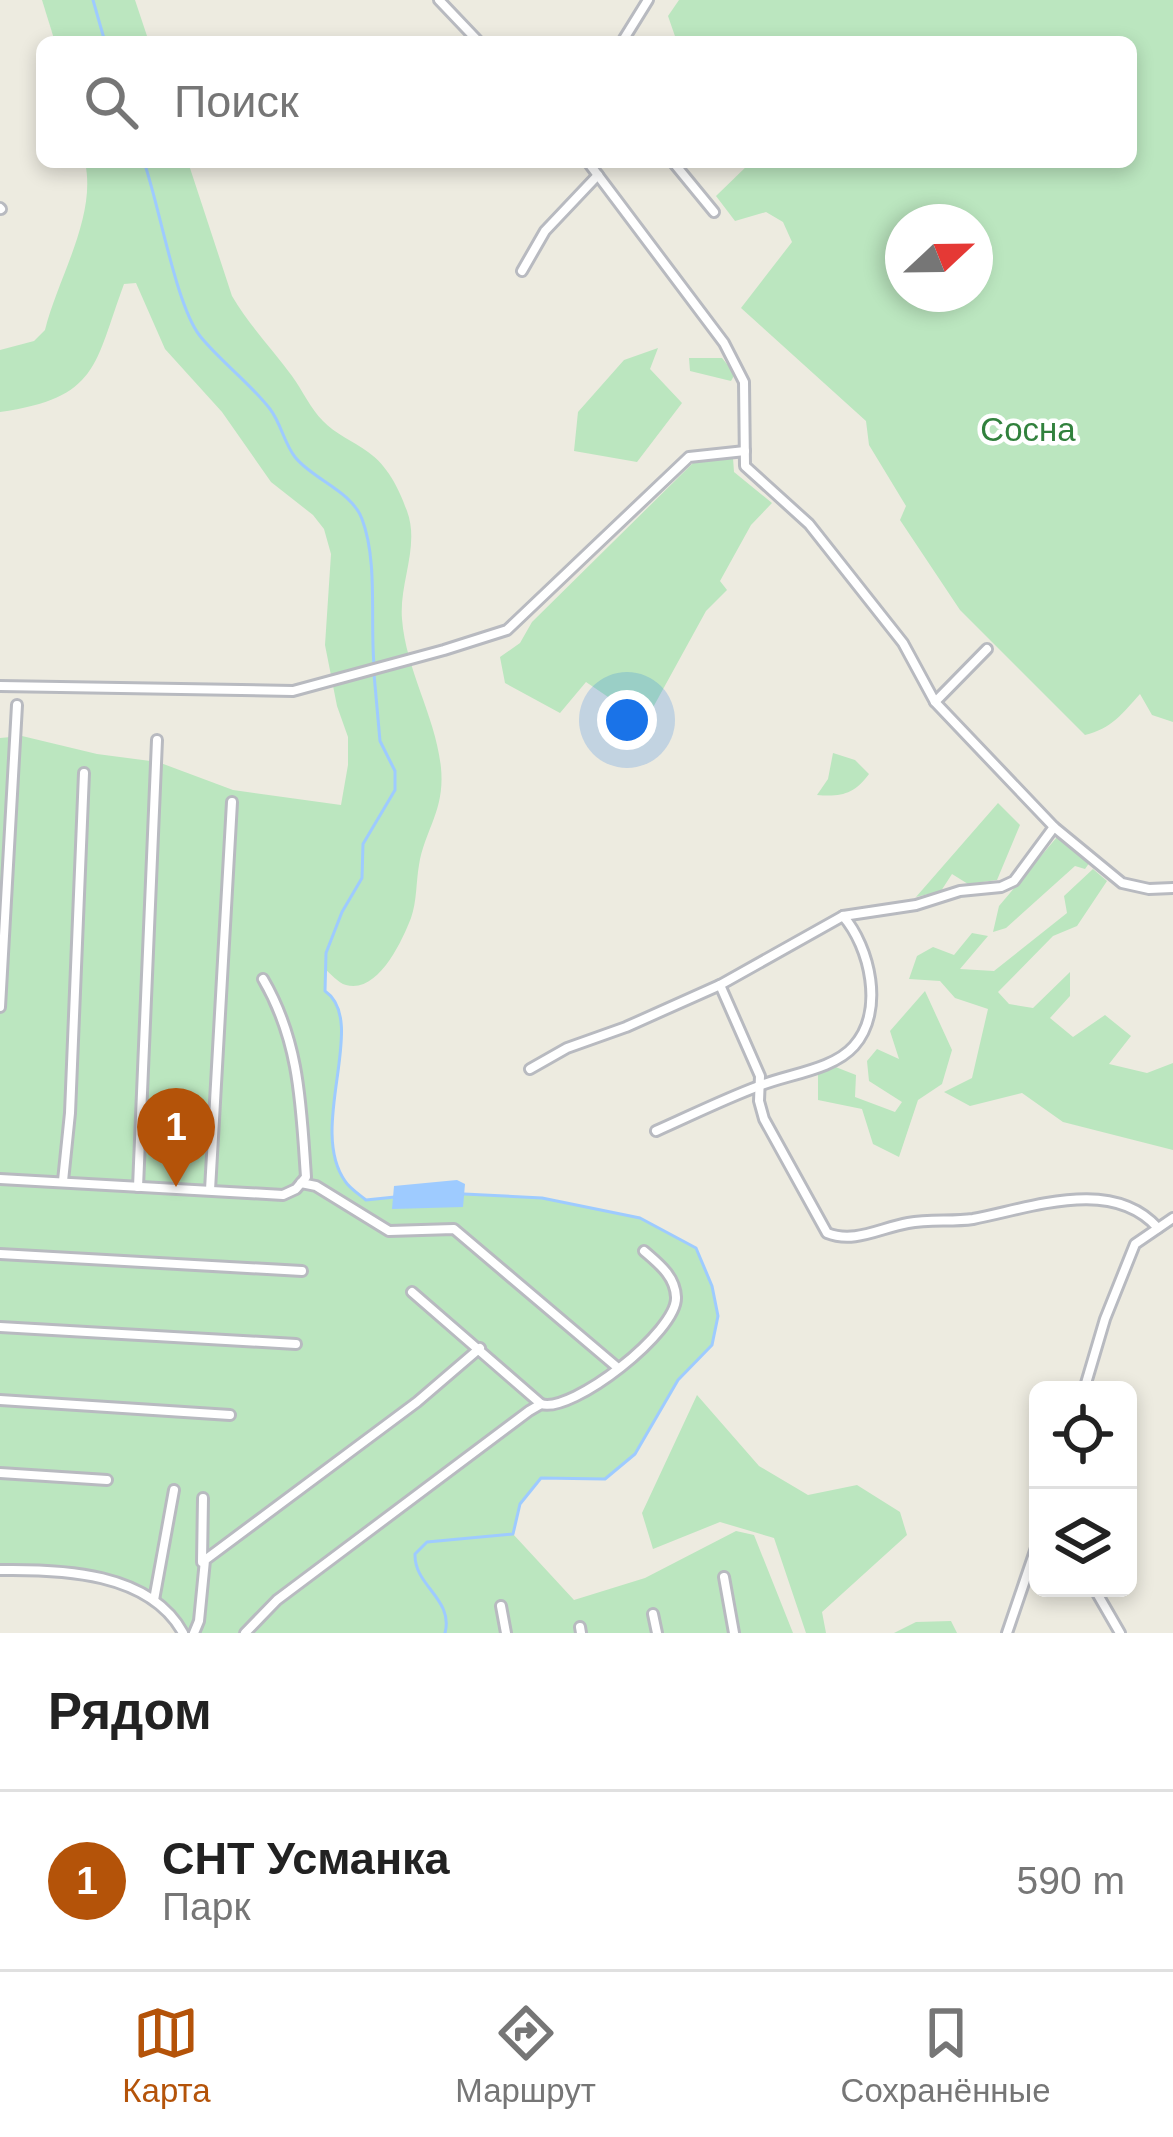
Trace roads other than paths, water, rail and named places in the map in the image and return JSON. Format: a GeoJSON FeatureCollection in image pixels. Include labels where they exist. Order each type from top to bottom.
{"type":"FeatureCollection","features":[{"type":"Feature","properties":{"kind":"street"},"geometry":{"type":"LineString","coordinates":[[440,0],[473,36]]}},
{"type":"Feature","properties":{"kind":"street"},"geometry":{"type":"LineString","coordinates":[[626,36],[648,0]]}},
{"type":"Feature","properties":{"kind":"street"},"geometry":{"type":"LineString","coordinates":[[593,168],[724,343],[744,382],[745,466],[809,524],[903,644],[935,702],[1054,827],[1122,883],[1173,888]]}},
{"type":"Feature","properties":{"kind":"street"},"geometry":{"type":"LineString","coordinates":[[678,168],[714,212]]}},
{"type":"Feature","properties":{"kind":"street"},"geometry":{"type":"LineString","coordinates":[[522,271],[545,231],[598,175]]}},
{"type":"Feature","properties":{"kind":"street"},"geometry":{"type":"LineString","coordinates":[[0,686],[293,691],[444,650],[507,630],[688,457],[745,451]]}},
{"type":"Feature","properties":{"kind":"street"},"geometry":{"type":"LineString","coordinates":[[935,702],[987,649]]}},
{"type":"Feature","properties":{"kind":"street"},"geometry":{"type":"LineString","coordinates":[[0,1006],[16,705]]}},
{"type":"Feature","properties":{"kind":"street"},"geometry":{"type":"LineString","coordinates":[[138,1187],[157,740]]}},
{"type":"Feature","properties":{"kind":"street"},"geometry":{"type":"LineString","coordinates":[[63,1181],[84,773]]}},
{"type":"Feature","properties":{"kind":"street"},"geometry":{"type":"LineString","coordinates":[[210,1190],[232,802]]}},
{"type":"Feature","properties":{"kind":"street"},"geometry":{"type":"LineString","coordinates":[[530,1069],[567,1048],[720,985],[842,916],[916,905],[1014,881],[1054,827]]}},
{"type":"Feature","properties":{"kind":"street"},"geometry":{"type":"LineString","coordinates":[[656,1131],[758,1086],[839,1058],[855,1045],[871,989],[859,935],[842,916]]}},
{"type":"Feature","properties":{"kind":"street"},"geometry":{"type":"LineString","coordinates":[[0,1179],[283,1195],[301,1183],[306,1178],[301,1086],[282,1010],[263,979]]}},
{"type":"Feature","properties":{"kind":"street"},"geometry":{"type":"LineString","coordinates":[[720,985],[760,1076],[764,1118],[776,1147],[820,1226],[841,1239],[908,1223],[978,1218],[1013,1207],[1037,1208],[1085,1198],[1134,1206],[1158,1228]]}},
{"type":"Feature","properties":{"kind":"street"},"geometry":{"type":"LineString","coordinates":[[301,1183],[316,1186],[389,1231],[454,1229],[618,1368]]}},
{"type":"Feature","properties":{"kind":"street"},"geometry":{"type":"LineString","coordinates":[[1087,1381],[1135,1244],[1172,1218]]}},
{"type":"Feature","properties":{"kind":"street"},"geometry":{"type":"LineString","coordinates":[[412,1292],[541,1404],[551,1407],[618,1368],[675,1312],[676,1293],[667,1271],[644,1251]]}},
{"type":"Feature","properties":{"kind":"street"},"geometry":{"type":"LineString","coordinates":[[0,1254],[302,1271]]}},
{"type":"Feature","properties":{"kind":"street"},"geometry":{"type":"LineString","coordinates":[[0,1328],[296,1344]]}},
{"type":"Feature","properties":{"kind":"street"},"geometry":{"type":"LineString","coordinates":[[201,1565],[418,1402],[480,1348]]}},
{"type":"Feature","properties":{"kind":"street"},"geometry":{"type":"LineString","coordinates":[[0,1400],[230,1415]]}},
{"type":"Feature","properties":{"kind":"street"},"geometry":{"type":"LineString","coordinates":[[245,1633],[294,1587],[541,1404]]}},
{"type":"Feature","properties":{"kind":"street"},"geometry":{"type":"LineString","coordinates":[[0,1473],[107,1480]]}},
{"type":"Feature","properties":{"kind":"street"},"geometry":{"type":"LineString","coordinates":[[154,1600],[174,1490]]}},
{"type":"Feature","properties":{"kind":"street"},"geometry":{"type":"LineString","coordinates":[[194,1633],[199,1622],[203,1498]]}},
{"type":"Feature","properties":{"kind":"street"},"geometry":{"type":"LineString","coordinates":[[1007,1633],[1029,1568]]}},
{"type":"Feature","properties":{"kind":"street"},"geometry":{"type":"LineString","coordinates":[[0,1570],[80,1571],[154,1600],[174,1617],[183,1633]]}},
{"type":"Feature","properties":{"kind":"street"},"geometry":{"type":"LineString","coordinates":[[724,1577],[734,1633]]}},
{"type":"Feature","properties":{"kind":"street"},"geometry":{"type":"LineString","coordinates":[[1099,1597],[1120,1633]]}},
{"type":"Feature","properties":{"kind":"street"},"geometry":{"type":"LineString","coordinates":[[501,1606],[506,1633]]}},
{"type":"Feature","properties":{"kind":"street"},"geometry":{"type":"LineString","coordinates":[[653,1614],[657,1633]]}},
{"type":"Feature","properties":{"kind":"water"},"geometry":{"type":"Polygon","coordinates":[[[457,1180],[465,1184],[463,1207],[392,1209],[394,1186],[457,1180]]]}},
{"type":"Feature","properties":{"kind":"waterway"},"geometry":{"type":"LineString","coordinates":[[93,0],[103,36]]}},
{"type":"Feature","properties":{"kind":"waterway"},"geometry":{"type":"LineString","coordinates":[[146,168],[191,322],[270,409],[295,457],[350,501],[362,519],[372,572],[374,665]]}},
{"type":"Feature","properties":{"kind":"waterway"},"geometry":{"type":"LineString","coordinates":[[374,674],[380,741],[395,771],[395,790],[363,844],[362,878],[326,953],[325,991],[337,1006],[341,1026],[332,1133],[335,1159],[347,1184],[366,1200],[395,1197]]}},
{"type":"Feature","properties":{"kind":"waterway"},"geometry":{"type":"LineString","coordinates":[[445,1633],[444,1611],[421,1575],[415,1554],[427,1542],[513,1534],[520,1504],[541,1478],[605,1479],[635,1454],[678,1380],[712,1345],[718,1316],[696,1248],[640,1218],[542,1198],[464,1194]]}},
{"type":"Feature","properties":{"kind":"place","name":"СНТ Усманка"},"geometry":{"type":"Point","coordinates":[176,1187]}},
{"type":"Feature","properties":{"kind":"park label","name":"Сосна"},"geometry":{"type":"Point","coordinates":[1028,429]}}]}
